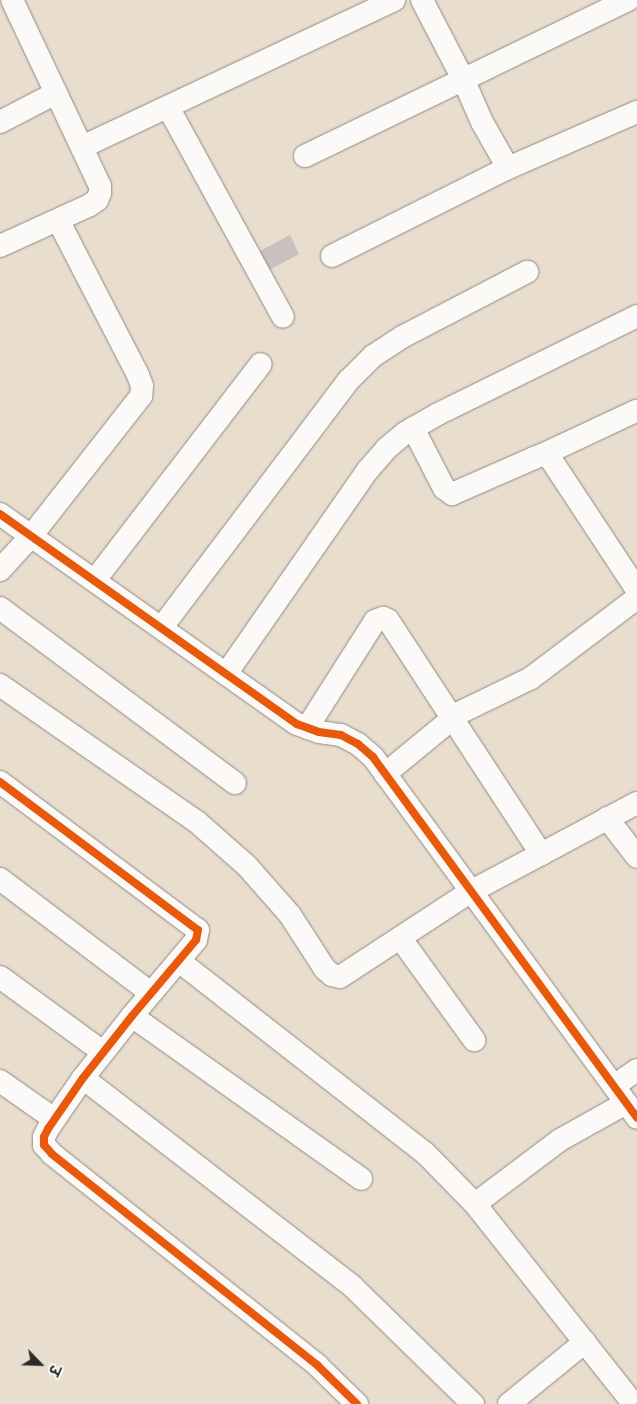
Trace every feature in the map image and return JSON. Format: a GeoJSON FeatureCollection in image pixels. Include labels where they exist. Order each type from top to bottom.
{"type":"FeatureCollection","features":[{"type":"Feature","properties":{"kind":"street"},"geometry":{"type":"LineString","coordinates":[[82,147],[394,0]]}},
{"type":"Feature","properties":{"kind":"street"},"geometry":{"type":"LineString","coordinates":[[422,0],[464,81],[482,122],[508,168]]}},
{"type":"Feature","properties":{"kind":"street"},"geometry":{"type":"LineString","coordinates":[[305,156],[464,81],[628,0]]}},
{"type":"Feature","properties":{"kind":"street"},"geometry":{"type":"LineString","coordinates":[[0,246],[90,205],[97,200],[100,193],[100,186],[82,147],[11,3]]}},
{"type":"Feature","properties":{"kind":"street"},"geometry":{"type":"LineString","coordinates":[[0,122],[56,93]]}},
{"type":"Feature","properties":{"kind":"street"},"geometry":{"type":"LineString","coordinates":[[168,107],[283,317]]}},
{"type":"Feature","properties":{"kind":"street"},"geometry":{"type":"LineString","coordinates":[[332,256],[508,168],[637,112]]}},
{"type":"Feature","properties":{"kind":"street"},"geometry":{"type":"LineString","coordinates":[[0,570],[32,535],[141,396],[142,386],[138,375],[58,220]]}},
{"type":"Feature","properties":{"kind":"street"},"geometry":{"type":"LineString","coordinates":[[162,627],[349,380],[373,356],[404,336],[527,272]]}},
{"type":"Feature","properties":{"kind":"street"},"geometry":{"type":"LineString","coordinates":[[226,674],[368,470],[386,449],[413,428],[637,316]]}},
{"type":"Feature","properties":{"kind":"street"},"geometry":{"type":"LineString","coordinates":[[96,580],[261,364]]}},
{"type":"Feature","properties":{"kind":"street"},"geometry":{"type":"LineString","coordinates":[[413,428],[444,488],[452,494],[636,411]]}},
{"type":"Feature","properties":{"kind":"street"},"geometry":{"type":"LineString","coordinates":[[542,455],[550,458],[554,463],[637,590]]}},
{"type":"Feature","properties":{"kind":"street"},"geometry":{"type":"LineString","coordinates":[[0,514],[96,580],[297,724],[319,732],[341,735],[358,744],[373,757],[470,892],[626,1102]]}},
{"type":"Feature","properties":{"kind":"street"},"geometry":{"type":"LineString","coordinates":[[385,774],[452,719],[531,678],[637,598]]}},
{"type":"Feature","properties":{"kind":"street"},"geometry":{"type":"LineString","coordinates":[[0,608],[235,783]]}},
{"type":"Feature","properties":{"kind":"street"},"geometry":{"type":"LineString","coordinates":[[307,728],[379,618],[388,620],[541,854]]}},
{"type":"Feature","properties":{"kind":"street"},"geometry":{"type":"LineString","coordinates":[[0,685],[196,821],[247,866],[290,915],[325,969],[332,975],[340,977],[401,939],[470,892],[637,803]]}},
{"type":"Feature","properties":{"kind":"street"},"geometry":{"type":"LineString","coordinates":[[0,782],[195,926],[199,935],[83,1078],[54,1119],[44,1137],[44,1146],[317,1365],[356,1404]]}},
{"type":"Feature","properties":{"kind":"street"},"geometry":{"type":"LineString","coordinates":[[607,818],[637,857]]}},
{"type":"Feature","properties":{"kind":"street"},"geometry":{"type":"LineString","coordinates":[[0,879],[151,993]]}},
{"type":"Feature","properties":{"kind":"street"},"geometry":{"type":"LineString","coordinates":[[401,939],[474,1040]]}},
{"type":"Feature","properties":{"kind":"street"},"geometry":{"type":"LineString","coordinates":[[178,961],[426,1154],[475,1204],[628,1397]]}},
{"type":"Feature","properties":{"kind":"street"},"geometry":{"type":"LineString","coordinates":[[0,977],[103,1052]]}},
{"type":"Feature","properties":{"kind":"street"},"geometry":{"type":"LineString","coordinates":[[132,1016],[361,1180]]}},
{"type":"Feature","properties":{"kind":"street"},"geometry":{"type":"LineString","coordinates":[[475,1204],[560,1140],[626,1102],[637,1070]]}},
{"type":"Feature","properties":{"kind":"street"},"geometry":{"type":"LineString","coordinates":[[83,1078],[353,1287],[473,1404]]}},
{"type":"Feature","properties":{"kind":"street"},"geometry":{"type":"LineString","coordinates":[[0,1082],[54,1119]]}},
{"type":"Feature","properties":{"kind":"street"},"geometry":{"type":"LineString","coordinates":[[509,1404],[585,1342]]}},
{"type":"Feature","properties":{"kind":"building"},"geometry":{"type":"Polygon","coordinates":[[[290,235],[299,254],[262,274],[252,255],[290,235]]]}},
{"type":"Feature","properties":{"kind":"cycle path"},"geometry":{"type":"LineString","coordinates":[[0,514],[297,724],[319,732],[341,735],[358,744],[373,757],[637,1118]]}},
{"type":"Feature","properties":{"kind":"cycle path"},"geometry":{"type":"LineString","coordinates":[[0,782],[198,930],[196,940],[83,1078],[48,1129],[44,1137],[44,1145],[52,1154],[317,1365],[357,1404]]}}]}
